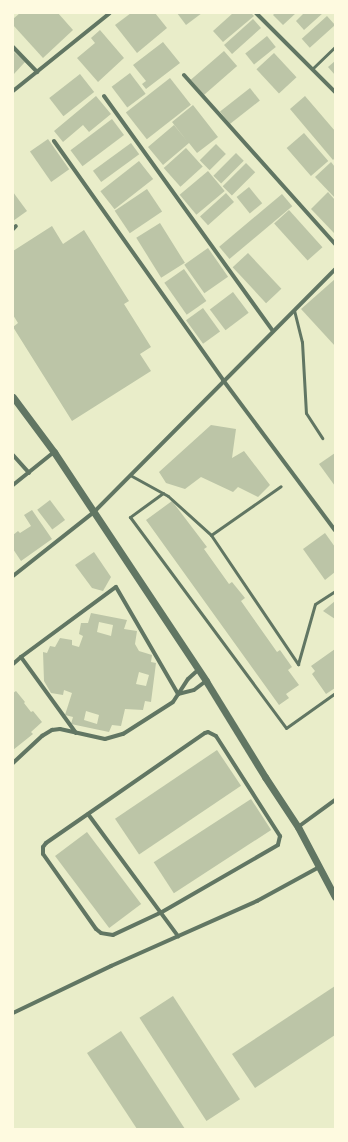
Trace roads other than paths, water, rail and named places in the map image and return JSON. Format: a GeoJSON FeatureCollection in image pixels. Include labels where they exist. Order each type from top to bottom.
{"type":"FeatureCollection","features":[{"type":"Feature","properties":{"kind":"street"},"geometry":{"type":"LineString","coordinates":[[13,91],[110,13]]}},
{"type":"Feature","properties":{"kind":"street"},"geometry":{"type":"LineString","coordinates":[[256,13],[335,92]]}},
{"type":"Feature","properties":{"kind":"street"},"geometry":{"type":"LineString","coordinates":[[13,47],[37,72]]}},
{"type":"Feature","properties":{"kind":"street"},"geometry":{"type":"LineString","coordinates":[[184,76],[335,244]]}},
{"type":"Feature","properties":{"kind":"street"},"geometry":{"type":"LineString","coordinates":[[104,96],[273,331]]}},
{"type":"Feature","properties":{"kind":"street"},"geometry":{"type":"LineString","coordinates":[[54,141],[223,380],[335,530]]}},
{"type":"Feature","properties":{"kind":"street"},"geometry":{"type":"LineString","coordinates":[[13,576],[94,512],[223,380],[335,269]]}},
{"type":"Feature","properties":{"kind":"street"},"geometry":{"type":"LineString","coordinates":[[13,398],[54,452],[199,670],[265,777],[298,827],[335,897]]}},
{"type":"Feature","properties":{"kind":"street"},"geometry":{"type":"LineString","coordinates":[[13,485],[54,452]]}},
{"type":"Feature","properties":{"kind":"street"},"geometry":{"type":"LineString","coordinates":[[13,455],[29,473]]}},
{"type":"Feature","properties":{"kind":"street"},"geometry":{"type":"LineString","coordinates":[[13,664],[116,587],[178,694]]}},
{"type":"Feature","properties":{"kind":"street"},"geometry":{"type":"LineString","coordinates":[[21,657],[76,732]]}},
{"type":"Feature","properties":{"kind":"street"},"geometry":{"type":"LineString","coordinates":[[13,763],[42,736],[52,730],[60,729],[105,739],[123,734],[173,702],[188,679],[199,670]]}},
{"type":"Feature","properties":{"kind":"street"},"geometry":{"type":"LineString","coordinates":[[178,694],[194,690],[206,681]]}},
{"type":"Feature","properties":{"kind":"street"},"geometry":{"type":"LineString","coordinates":[[208,732],[216,736],[280,836],[280,841],[273,850],[162,912],[113,935],[101,933],[96,929],[42,851],[46,843],[208,732]]}},
{"type":"Feature","properties":{"kind":"street"},"geometry":{"type":"LineString","coordinates":[[298,827],[335,800]]}},
{"type":"Feature","properties":{"kind":"street"},"geometry":{"type":"LineString","coordinates":[[88,814],[162,912],[178,936]]}},
{"type":"Feature","properties":{"kind":"street"},"geometry":{"type":"LineString","coordinates":[[13,1013],[257,901],[319,867]]}},
{"type":"Feature","properties":{"kind":"lane"},"geometry":{"type":"LineString","coordinates":[[312,69],[335,47]]}},
{"type":"Feature","properties":{"kind":"lane"},"geometry":{"type":"LineString","coordinates":[[294,310],[302,342],[306,413],[322,438]]}},
{"type":"Feature","properties":{"kind":"lane"},"geometry":{"type":"LineString","coordinates":[[130,475],[163,493],[189,513],[211,535],[298,664],[316,604],[335,591]]}},
{"type":"Feature","properties":{"kind":"lane"},"geometry":{"type":"LineString","coordinates":[[211,535],[281,486]]}},
{"type":"Feature","properties":{"kind":"lane"},"geometry":{"type":"LineString","coordinates":[[163,493],[130,517],[286,728],[335,693]]}}]}
